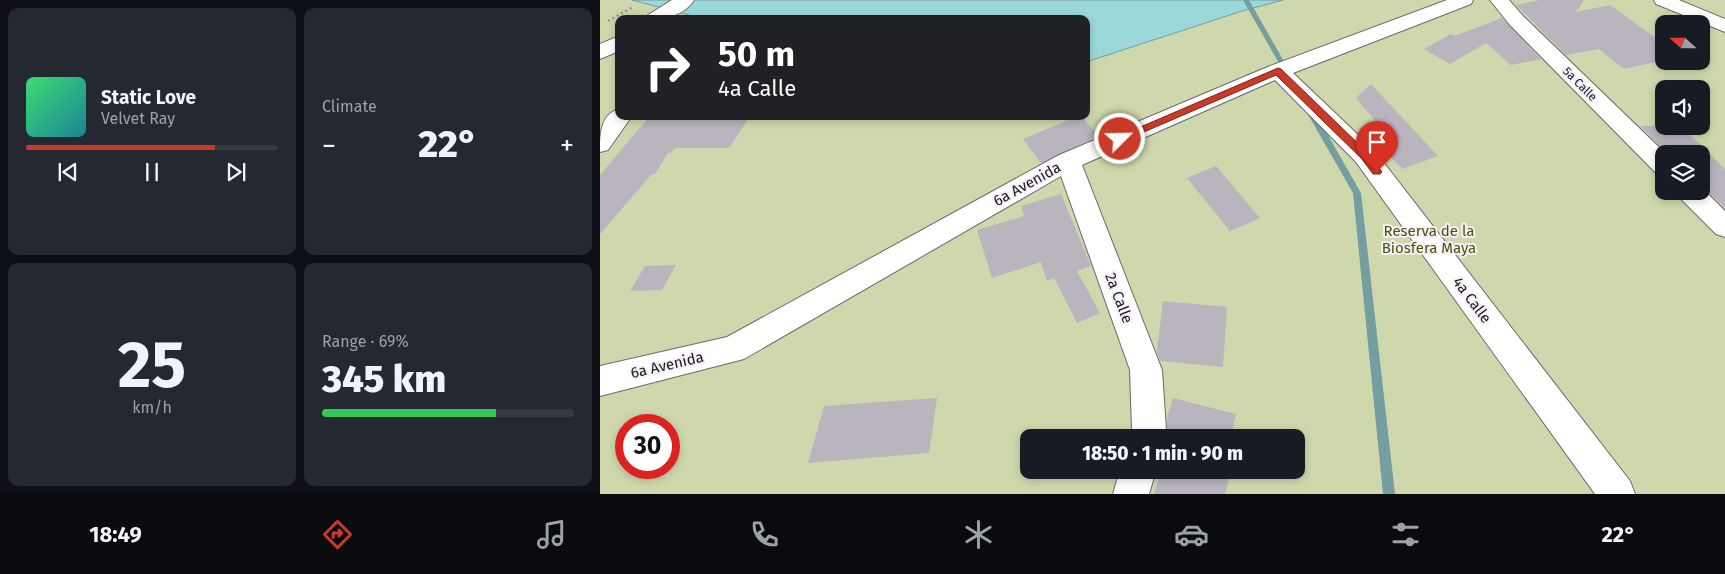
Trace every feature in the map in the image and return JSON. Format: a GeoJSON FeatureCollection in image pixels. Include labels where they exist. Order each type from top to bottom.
{"type":"FeatureCollection","features":[{"type":"Feature","properties":{"kind":"main road"},"geometry":{"type":"LineString","coordinates":[[662,15],[685,0]]}},
{"type":"Feature","properties":{"kind":"main road","name":"6a Avenida"},"geometry":{"type":"LineString","coordinates":[[600,381],[733,349],[1068,162],[1278,71],[1464,0]]}},
{"type":"Feature","properties":{"kind":"main road","name":"5a Calle"},"geometry":{"type":"LineString","coordinates":[[1499,0],[1516,20],[1655,157]]}},
{"type":"Feature","properties":{"kind":"main road"},"geometry":{"type":"LineString","coordinates":[[1662,0],[1725,26]]}},
{"type":"Feature","properties":{"kind":"main road"},"geometry":{"type":"LineString","coordinates":[[600,53],[615,44]]}},
{"type":"Feature","properties":{"kind":"main road","name":"4a Calle"},"geometry":{"type":"LineString","coordinates":[[1278,71],[1365,156],[1616,494]]}},
{"type":"Feature","properties":{"kind":"main road"},"geometry":{"type":"LineString","coordinates":[[600,144],[618,120]]}},
{"type":"Feature","properties":{"kind":"main road","name":"2a Calle"},"geometry":{"type":"LineString","coordinates":[[1068,162],[1146,370],[1149,429]]}},
{"type":"Feature","properties":{"kind":"main road"},"geometry":{"type":"LineString","coordinates":[[1698,200],[1725,226]]}},
{"type":"Feature","properties":{"kind":"main road"},"geometry":{"type":"LineString","coordinates":[[1131,494],[1135,479]]}},
{"type":"Feature","properties":{"kind":"path"},"geometry":{"type":"LineString","coordinates":[[619,15],[637,4]]}},
{"type":"Feature","properties":{"kind":"path"},"geometry":{"type":"LineString","coordinates":[[607,22],[615,17]]}},
{"type":"Feature","properties":{"kind":"green space","name":"Reserva de la Biosfera Maya"},"geometry":{"type":"Polygon","coordinates":[[[600,0],[1725,0],[1725,494],[600,494],[600,0]]]}},
{"type":"Feature","properties":{"kind":"water"},"geometry":{"type":"Polygon","coordinates":[[[632,0],[1283,0],[1242,11],[1090,61],[1090,15],[689,15],[632,0]]]}},
{"type":"Feature","properties":{"kind":"building"},"geometry":{"type":"Polygon","coordinates":[[[1540,0],[1584,0],[1576,12],[1610,5],[1655,38],[1655,62],[1624,69],[1599,49],[1566,55],[1516,5],[1540,0]]]}},
{"type":"Feature","properties":{"kind":"building"},"geometry":{"type":"Polygon","coordinates":[[[1502,18],[1541,59],[1511,65],[1486,43],[1450,64],[1424,49],[1451,34],[1454,36],[1502,18]]]}},
{"type":"Feature","properties":{"kind":"building"},"geometry":{"type":"Polygon","coordinates":[[[1371,84],[1438,156],[1402,169],[1384,150],[1387,149],[1370,133],[1382,129],[1356,98],[1371,84]]]}},
{"type":"Feature","properties":{"kind":"building"},"geometry":{"type":"Polygon","coordinates":[[[647,120],[747,120],[729,148],[675,148],[671,153],[668,153],[655,174],[651,175],[600,234],[600,175],[647,120]]]}},
{"type":"Feature","properties":{"kind":"building"},"geometry":{"type":"Polygon","coordinates":[[[1068,120],[1085,120],[1099,136],[1041,163],[1023,139],[1068,120]]]}},
{"type":"Feature","properties":{"kind":"building"},"geometry":{"type":"Polygon","coordinates":[[[1640,126],[1655,126],[1655,135],[1690,135],[1700,145],[1659,145],[1640,126]]]}},
{"type":"Feature","properties":{"kind":"building"},"geometry":{"type":"Polygon","coordinates":[[[1710,154],[1725,169],[1725,208],[1710,194],[1710,154]]]}},
{"type":"Feature","properties":{"kind":"building"},"geometry":{"type":"Polygon","coordinates":[[[1216,166],[1260,218],[1230,231],[1187,178],[1216,166]]]}},
{"type":"Feature","properties":{"kind":"building"},"geometry":{"type":"Polygon","coordinates":[[[1061,194],[1091,266],[1077,271],[1100,313],[1077,323],[1054,278],[1047,281],[1041,262],[992,278],[977,230],[1024,216],[1021,206],[1061,194]]]}},
{"type":"Feature","properties":{"kind":"building"},"geometry":{"type":"Polygon","coordinates":[[[676,265],[662,290],[630,291],[645,266],[676,265]]]}},
{"type":"Feature","properties":{"kind":"building"},"geometry":{"type":"Polygon","coordinates":[[[1163,301],[1227,307],[1223,367],[1160,361],[1157,351],[1163,301]]]}},
{"type":"Feature","properties":{"kind":"building"},"geometry":{"type":"Polygon","coordinates":[[[937,398],[929,453],[808,463],[824,406],[937,398]]]}},
{"type":"Feature","properties":{"kind":"building"},"geometry":{"type":"Polygon","coordinates":[[[1173,398],[1236,414],[1233,429],[1166,429],[1167,418],[1173,398]]]}},
{"type":"Feature","properties":{"kind":"building"},"geometry":{"type":"Polygon","coordinates":[[[1158,479],[1229,479],[1225,494],[1154,494],[1158,479]]]}},
{"type":"Feature","properties":{"kind":"waterway"},"geometry":{"type":"LineString","coordinates":[[1246,0],[1287,72]]}},
{"type":"Feature","properties":{"kind":"waterway"},"geometry":{"type":"LineString","coordinates":[[1310,111],[1357,193],[1389,494]]}},
{"type":"Feature","properties":{"kind":"route"},"geometry":{"type":"LineString","coordinates":[[1120,139],[1278,71],[1365,156],[1377,172]]}}]}
